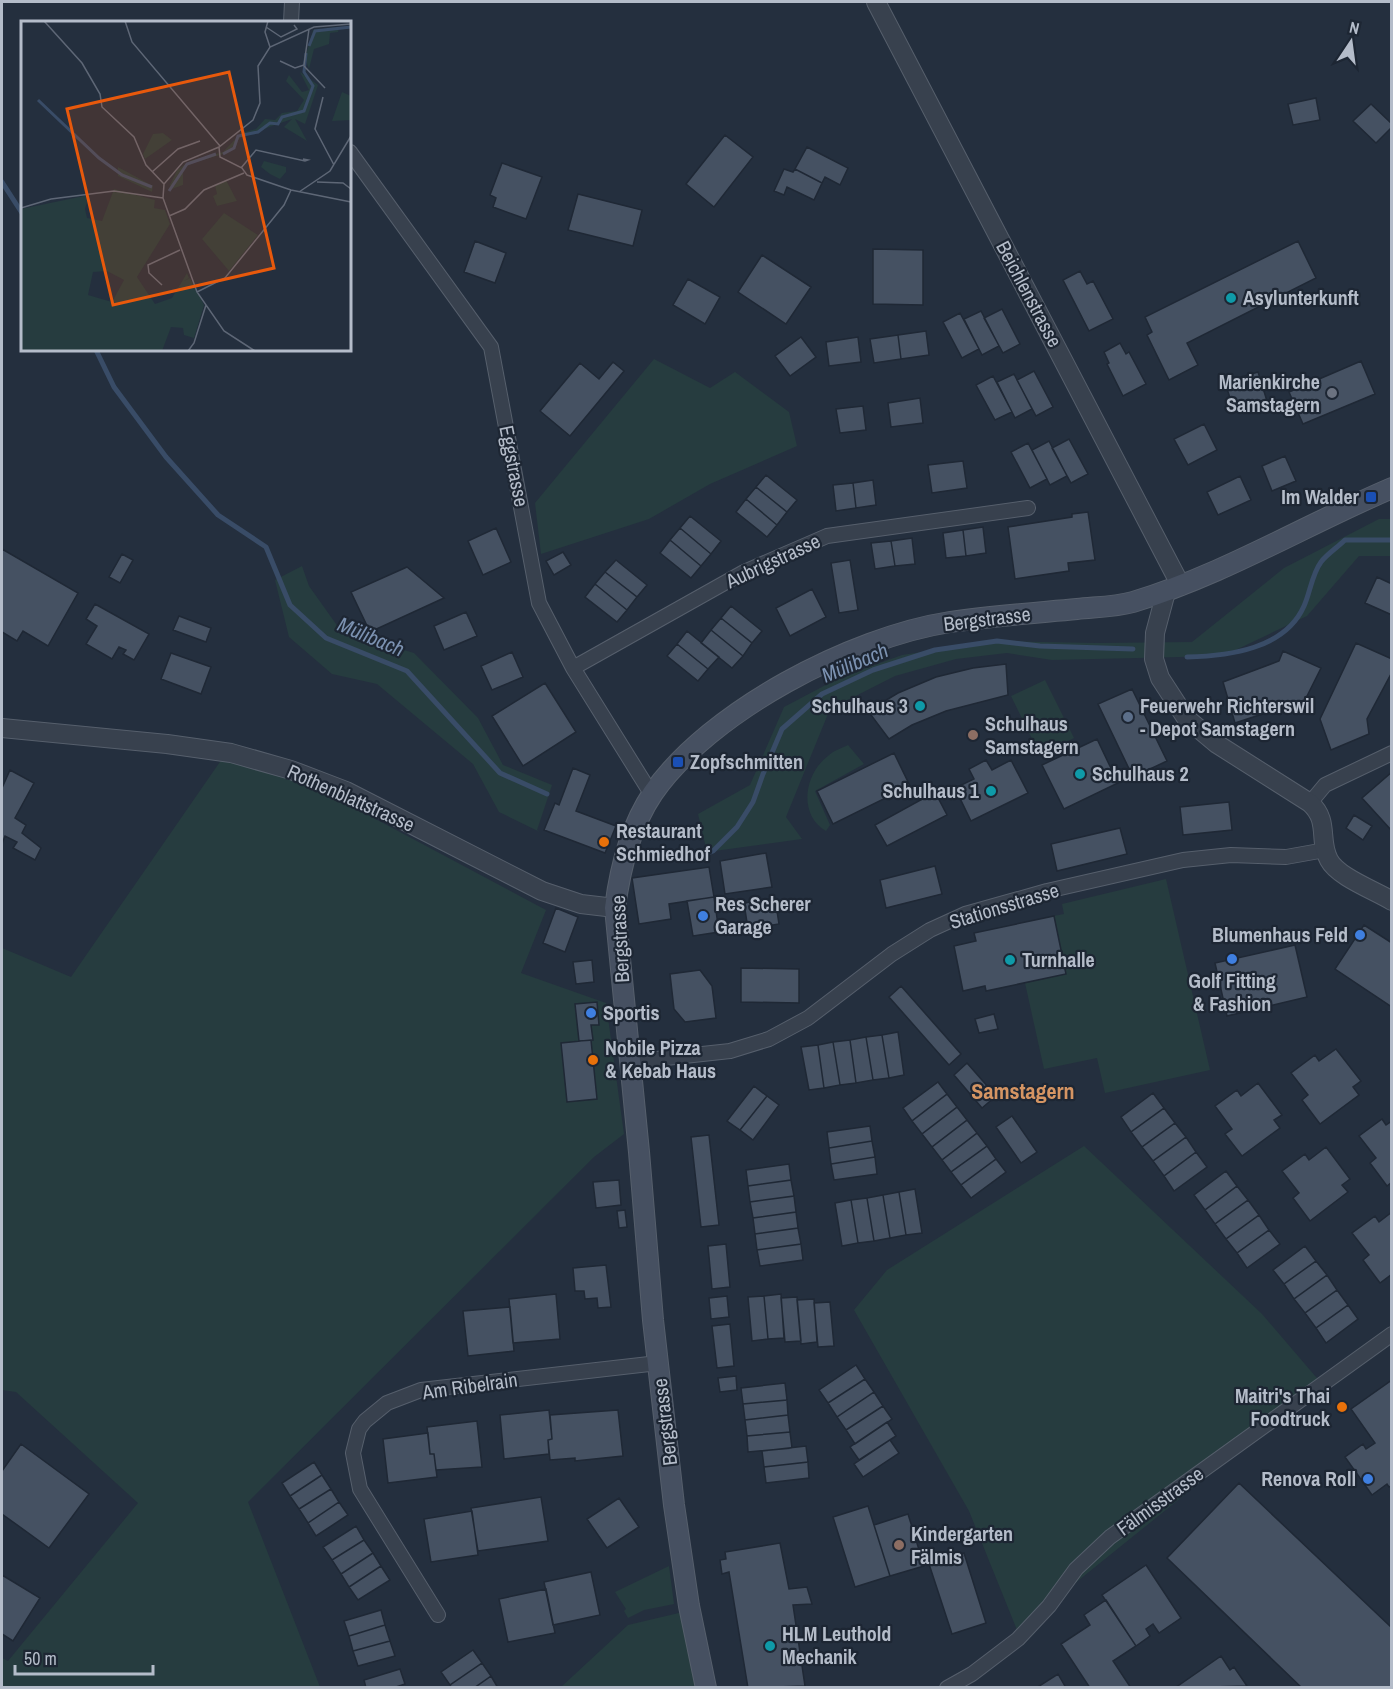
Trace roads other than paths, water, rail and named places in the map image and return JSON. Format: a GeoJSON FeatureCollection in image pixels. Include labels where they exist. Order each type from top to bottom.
{"type":"FeatureCollection","features":[{"type":"Feature","properties":{"kind":"main road","name":"Bergstrasse"},"geometry":{"type":"LineString","coordinates":[[706,1688],[689,1606],[674,1505],[658,1363],[615,908],[618,878],[624,856],[633,832],[652,795],[678,762],[705,738],[746,708],[774,689],[809,670],[868,645],[888,637],[948,622],[1129,603],[1215,572],[1348,506],[1392,488]]}},
{"type":"Feature","properties":{"kind":"street"},"geometry":{"type":"LineString","coordinates":[[291,21],[292,2]]}},
{"type":"Feature","properties":{"kind":"street","name":"Beichlenstrasse"},"geometry":{"type":"LineString","coordinates":[[876,2],[1173,589]]}},
{"type":"Feature","properties":{"kind":"street","name":"Eggstrasse"},"geometry":{"type":"LineString","coordinates":[[351,153],[491,347],[539,603],[573,668],[652,795]]}},
{"type":"Feature","properties":{"kind":"street","name":"Aubrigstrasse"},"geometry":{"type":"LineString","coordinates":[[573,668],[744,572],[827,536],[1028,508]]}},
{"type":"Feature","properties":{"kind":"street"},"geometry":{"type":"LineString","coordinates":[[1173,589],[1153,650],[1154,660],[1160,678],[1186,717],[1217,744],[1310,803],[1321,817],[1325,850],[1334,868],[1346,878],[1392,901]]}},
{"type":"Feature","properties":{"kind":"street","name":"Rothenblattstrasse"},"geometry":{"type":"LineString","coordinates":[[2,728],[167,744],[231,753],[291,770],[346,791],[542,891],[580,904],[615,908]]}},
{"type":"Feature","properties":{"kind":"street"},"geometry":{"type":"LineString","coordinates":[[1310,803],[1325,785],[1392,753]]}},
{"type":"Feature","properties":{"kind":"street","name":"Stationsstrasse"},"geometry":{"type":"LineString","coordinates":[[629,1062],[730,1051],[770,1039],[808,1018],[892,954],[930,930],[965,914],[1037,894],[1183,860],[1231,855],[1286,857],[1325,850]]}},
{"type":"Feature","properties":{"kind":"street","name":"Fälmisstrasse"},"geometry":{"type":"LineString","coordinates":[[947,1688],[972,1674],[1018,1639],[1048,1606],[1076,1569],[1110,1537],[1392,1334]]}},
{"type":"Feature","properties":{"kind":"street","name":"Am Ribelrain"},"geometry":{"type":"LineString","coordinates":[[438,1615],[360,1489],[353,1453],[359,1429],[365,1421],[387,1403],[421,1390],[658,1363]]}},
{"type":"Feature","properties":{"kind":"waterway","name":"Mülibach"},"geometry":{"type":"LineString","coordinates":[[2,182],[21,211]]}},
{"type":"Feature","properties":{"kind":"waterway","name":"Mülibach"},"geometry":{"type":"LineString","coordinates":[[96,351],[114,387],[166,457],[218,515],[266,547],[290,605],[326,638],[407,671],[500,773],[547,794]]}},
{"type":"Feature","properties":{"kind":"waterway","name":"Mülibach"},"geometry":{"type":"LineString","coordinates":[[1187,657],[1237,652],[1270,641],[1284,632],[1295,620],[1304,606],[1321,562],[1345,540],[1392,540]]}},
{"type":"Feature","properties":{"kind":"waterway","name":"Mülibach"},"geometry":{"type":"LineString","coordinates":[[675,858],[700,856],[713,851],[737,827],[753,802],[782,729],[822,694],[873,670],[935,650],[997,641],[1040,646],[1133,649]]}},
{"type":"Feature","properties":{"kind":"place","name":"Asylunterkunft"},"geometry":{"type":"Point","coordinates":[1231,298]}},
{"type":"Feature","properties":{"kind":"place","name":"Marienkirche Samstagern"},"geometry":{"type":"Point","coordinates":[1332,393]}},
{"type":"Feature","properties":{"kind":"place","name":"Im Walder"},"geometry":{"type":"Point","coordinates":[1371,497]}},
{"type":"Feature","properties":{"kind":"place","name":"Schulhaus 3"},"geometry":{"type":"Point","coordinates":[920,706]}},
{"type":"Feature","properties":{"kind":"place","name":"Feuerwehr Richterswil - Depot Samstagern"},"geometry":{"type":"Point","coordinates":[1128,717]}},
{"type":"Feature","properties":{"kind":"place","name":"Schulhaus Samstagern"},"geometry":{"type":"Point","coordinates":[973,735]}},
{"type":"Feature","properties":{"kind":"place","name":"Zopfschmitten"},"geometry":{"type":"Point","coordinates":[678,762]}},
{"type":"Feature","properties":{"kind":"place","name":"Schulhaus 2"},"geometry":{"type":"Point","coordinates":[1080,774]}},
{"type":"Feature","properties":{"kind":"place","name":"Schulhaus 1"},"geometry":{"type":"Point","coordinates":[991,791]}},
{"type":"Feature","properties":{"kind":"place","name":"Restaurant Schmiedhof"},"geometry":{"type":"Point","coordinates":[604,842]}},
{"type":"Feature","properties":{"kind":"place","name":"Res Scherer Garage"},"geometry":{"type":"Point","coordinates":[703,916]}},
{"type":"Feature","properties":{"kind":"place","name":"Blumenhaus Feld"},"geometry":{"type":"Point","coordinates":[1360,935]}},
{"type":"Feature","properties":{"kind":"place","name":"Golf Fitting & Fashion"},"geometry":{"type":"Point","coordinates":[1232,959]}},
{"type":"Feature","properties":{"kind":"place","name":"Turnhalle"},"geometry":{"type":"Point","coordinates":[1010,960]}},
{"type":"Feature","properties":{"kind":"place","name":"Sportis"},"geometry":{"type":"Point","coordinates":[591,1013]}},
{"type":"Feature","properties":{"kind":"place","name":"Nobile Pizza & Kebab Haus"},"geometry":{"type":"Point","coordinates":[593,1060]}},
{"type":"Feature","properties":{"kind":"place","name":"Maitri's Thai Foodtruck"},"geometry":{"type":"Point","coordinates":[1342,1407]}},
{"type":"Feature","properties":{"kind":"place","name":"Renova Roll"},"geometry":{"type":"Point","coordinates":[1368,1479]}},
{"type":"Feature","properties":{"kind":"place","name":"Kindergarten Fälmis"},"geometry":{"type":"Point","coordinates":[899,1545]}},
{"type":"Feature","properties":{"kind":"place","name":"HLM Leuthold Mechanik"},"geometry":{"type":"Point","coordinates":[770,1646]}},
{"type":"Feature","properties":{"kind":"district","name":"Samstagern"},"geometry":{"type":"Point","coordinates":[1023,1091]}}]}
